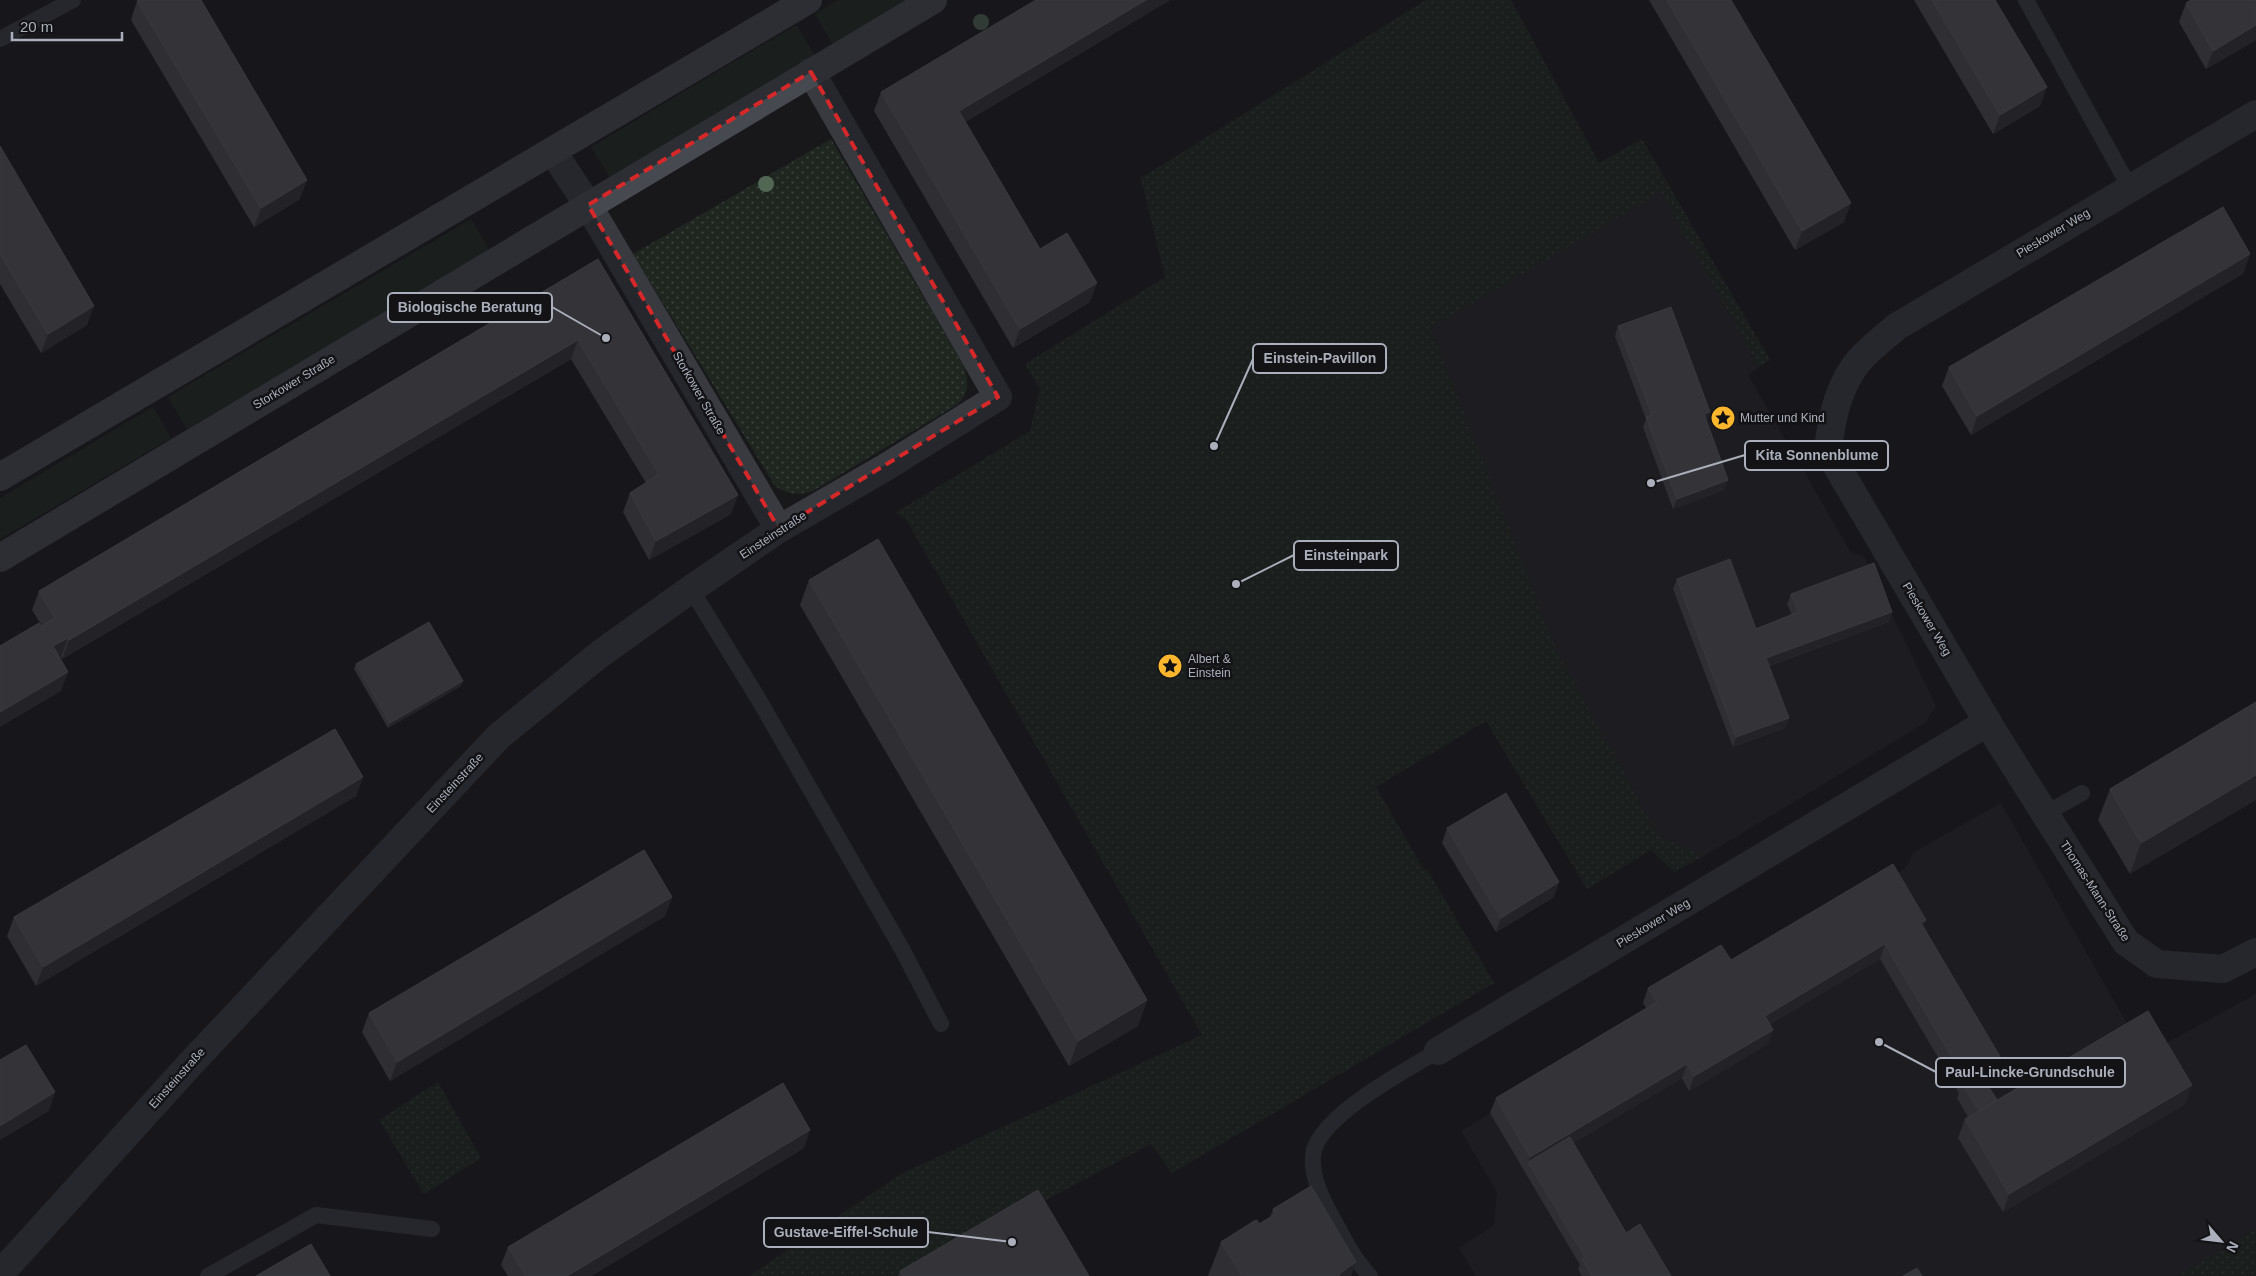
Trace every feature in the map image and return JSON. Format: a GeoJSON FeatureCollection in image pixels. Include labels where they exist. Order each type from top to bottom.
{"type":"FeatureCollection","features":[{"type":"Feature","properties":{"kind":"street"},"geometry":{"type":"LineString","coordinates":[[0,477],[808,0]]}},
{"type":"Feature","properties":{"kind":"street","name":"Storkower Straße"},"geometry":{"type":"LineString","coordinates":[[0,558],[933,0]]}},
{"type":"Feature","properties":{"kind":"street","name":"Einsteinstraße"},"geometry":{"type":"LineString","coordinates":[[0,1274],[192,1061],[499,736],[600,654],[779,529],[886,467],[998,397],[811,72]]}},
{"type":"Feature","properties":{"kind":"street","name":"Pieskower Weg"},"geometry":{"type":"LineString","coordinates":[[1438,1051],[1988,722],[1828,451],[1831,424],[1838,400],[1855,366],[1896,327],[2256,114]]}},
{"type":"Feature","properties":{"kind":"street","name":"Storkower Straße"},"geometry":{"type":"LineString","coordinates":[[553,152],[588,205],[779,529]]}},
{"type":"Feature","properties":{"kind":"street","name":"Thomas-Mann-Straße"},"geometry":{"type":"LineString","coordinates":[[1988,722],[2126,942],[2157,964],[2223,969],[2256,952]]}},
{"type":"Feature","properties":{"kind":"lane"},"geometry":{"type":"LineString","coordinates":[[0,39],[73,0]]}},
{"type":"Feature","properties":{"kind":"lane"},"geometry":{"type":"LineString","coordinates":[[2026,0],[2130,188]]}},
{"type":"Feature","properties":{"kind":"lane"},"geometry":{"type":"LineString","coordinates":[[691,589],[813,794],[902,949],[941,1024]]}},
{"type":"Feature","properties":{"kind":"lane"},"geometry":{"type":"LineString","coordinates":[[2045,814],[2082,793]]}},
{"type":"Feature","properties":{"kind":"lane"},"geometry":{"type":"LineString","coordinates":[[1370,1276],[1355,1260],[1322,1198],[1313,1160],[1314,1148],[1331,1123],[1350,1106],[1438,1051]]}},
{"type":"Feature","properties":{"kind":"lane"},"geometry":{"type":"LineString","coordinates":[[208,1276],[316,1215],[432,1229]]}},
{"type":"Feature","properties":{"kind":"highlighted area"},"geometry":{"type":"Polygon","coordinates":[[[811,72],[998,397],[779,529],[588,205],[811,72]]]}},
{"type":"Feature","properties":{"kind":"shaded area"},"geometry":{"type":"Polygon","coordinates":[[[838,0],[920,0],[836,50],[815,14],[838,0]]]}},
{"type":"Feature","properties":{"kind":"shaded area"},"geometry":{"type":"Polygon","coordinates":[[[1426,0],[1511,0],[1599,163],[1642,139],[1770,360],[1759,367],[1661,192],[1431,328],[1555,648],[1659,836],[1704,856],[1674,872],[1651,850],[1587,889],[1486,721],[1376,787],[1424,870],[1427,869],[1494,983],[1172,1173],[1151,1144],[1031,1208],[916,1276],[749,1276],[901,1174],[1202,1035],[906,519],[895,513],[1030,431],[1040,389],[1025,364],[1165,277],[1141,178],[1426,0]]]}},
{"type":"Feature","properties":{"kind":"shaded area"},"geometry":{"type":"Polygon","coordinates":[[[796,25],[818,60],[613,182],[591,147],[796,25]]]}},
{"type":"Feature","properties":{"kind":"shaded area"},"geometry":{"type":"Polygon","coordinates":[[[831,139],[965,368],[967,387],[962,400],[958,404],[813,491],[793,493],[775,486],[633,254],[831,139]]]}},
{"type":"Feature","properties":{"kind":"shaded area"},"geometry":{"type":"Polygon","coordinates":[[[1661,191],[1759,367],[1748,375],[1851,553],[1864,556],[1936,706],[1925,723],[1704,856],[1659,836],[1554,648],[1431,328],[1661,191]]]}},
{"type":"Feature","properties":{"kind":"shaded area"},"geometry":{"type":"Polygon","coordinates":[[[471,219],[490,251],[187,429],[168,397],[471,219]]]}},
{"type":"Feature","properties":{"kind":"shaded area"},"geometry":{"type":"Polygon","coordinates":[[[153,407],[171,438],[0,539],[0,498],[153,407]]]}},
{"type":"Feature","properties":{"kind":"shaded area"},"geometry":{"type":"Polygon","coordinates":[[[2001,803],[2133,1034],[2154,1050],[2256,994],[2256,1229],[2177,1276],[1476,1276],[1459,1248],[1494,1225],[1497,1192],[1461,1131],[1901,871],[1907,866],[1914,852],[2001,803]]]}},
{"type":"Feature","properties":{"kind":"shaded area"},"geometry":{"type":"Polygon","coordinates":[[[438,1082],[481,1158],[424,1194],[379,1120],[438,1082]]]}},
{"type":"Feature","properties":{"kind":"shaded area"},"geometry":{"type":"Polygon","coordinates":[[[2256,1229],[2256,1276],[2177,1276],[2256,1229]]]}},
{"type":"Feature","properties":{"kind":"building"},"geometry":{"type":"Polygon","coordinates":[[[201,0],[307,180],[261,208],[137,1],[201,0]]]}},
{"type":"Feature","properties":{"kind":"building"},"geometry":{"type":"Polygon","coordinates":[[[1036,0],[1146,0],[959,111],[1040,249],[1067,233],[1097,283],[1020,329],[881,92],[1036,0]]]}},
{"type":"Feature","properties":{"kind":"building"},"geometry":{"type":"Polygon","coordinates":[[[1667,0],[1731,0],[1851,203],[1802,231],[1667,0]]]}},
{"type":"Feature","properties":{"kind":"building"},"geometry":{"type":"Polygon","coordinates":[[[1932,0],[1995,0],[2047,87],[2000,115],[1932,0]]]}},
{"type":"Feature","properties":{"kind":"building"},"geometry":{"type":"Polygon","coordinates":[[[2191,0],[2256,0],[2256,25],[2213,51],[2186,3],[2191,0]]]}},
{"type":"Feature","properties":{"kind":"building"},"geometry":{"type":"Polygon","coordinates":[[[0,146],[94,306],[48,334],[0,254],[0,146]]]}},
{"type":"Feature","properties":{"kind":"building"},"geometry":{"type":"Polygon","coordinates":[[[2223,207],[2250,254],[1977,416],[1949,367],[2223,207]]]}},
{"type":"Feature","properties":{"kind":"building"},"geometry":{"type":"Polygon","coordinates":[[[598,259],[738,495],[656,541],[630,493],[659,474],[578,340],[69,640],[68,638],[53,646],[68,672],[0,712],[0,646],[39,623],[41,626],[55,618],[39,591],[598,259]]]}},
{"type":"Feature","properties":{"kind":"building"},"geometry":{"type":"Polygon","coordinates":[[[1671,307],[1710,412],[1704,414],[1728,480],[1677,499],[1646,417],[1652,415],[1618,326],[1671,307]]]}},
{"type":"Feature","properties":{"kind":"building"},"geometry":{"type":"Polygon","coordinates":[[[878,539],[1147,1000],[1078,1041],[809,580],[878,539]]]}},
{"type":"Feature","properties":{"kind":"building"},"geometry":{"type":"Polygon","coordinates":[[[1730,559],[1756,629],[1798,612],[1791,594],[1874,563],[1892,612],[1766,658],[1789,718],[1736,737],[1677,579],[1730,559]]]}},
{"type":"Feature","properties":{"kind":"building"},"geometry":{"type":"Polygon","coordinates":[[[429,622],[463,681],[390,723],[356,664],[429,622]]]}},
{"type":"Feature","properties":{"kind":"building"},"geometry":{"type":"Polygon","coordinates":[[[2256,702],[2256,775],[2141,843],[2110,789],[2256,702]]]}},
{"type":"Feature","properties":{"kind":"building"},"geometry":{"type":"Polygon","coordinates":[[[335,729],[363,777],[43,967],[14,917],[335,729]]]}},
{"type":"Feature","properties":{"kind":"building"},"geometry":{"type":"Polygon","coordinates":[[[1506,793],[1559,882],[1501,918],[1447,828],[1506,793]]]}},
{"type":"Feature","properties":{"kind":"building"},"geometry":{"type":"Polygon","coordinates":[[[644,850],[672,897],[397,1062],[369,1013],[644,850]]]}},
{"type":"Feature","properties":{"kind":"building"},"geometry":{"type":"Polygon","coordinates":[[[1893,864],[1926,920],[1921,923],[2002,1060],[1980,1073],[1997,1100],[1979,1111],[1963,1084],[1966,1081],[1885,944],[1765,1016],[1773,1030],[1694,1076],[1687,1064],[1530,1157],[1496,1098],[1657,1002],[1648,988],[1721,945],[1731,960],[1893,864]]]}},
{"type":"Feature","properties":{"kind":"building"},"geometry":{"type":"Polygon","coordinates":[[[2148,1011],[2192,1085],[2009,1194],[1965,1119],[2148,1011]]]}},
{"type":"Feature","properties":{"kind":"building"},"geometry":{"type":"Polygon","coordinates":[[[26,1045],[55,1092],[0,1126],[0,1060],[26,1045]]]}},
{"type":"Feature","properties":{"kind":"building"},"geometry":{"type":"Polygon","coordinates":[[[783,1083],[810,1130],[567,1276],[526,1276],[508,1247],[783,1083]]]}},
{"type":"Feature","properties":{"kind":"building"},"geometry":{"type":"Polygon","coordinates":[[[1570,1137],[1626,1233],[1640,1224],[1671,1276],[1592,1276],[1582,1259],[1585,1257],[1528,1162],[1570,1137]]]}},
{"type":"Feature","properties":{"kind":"building"},"geometry":{"type":"Polygon","coordinates":[[[1311,1186],[1356,1262],[1339,1274],[1340,1276],[1242,1276],[1221,1242],[1254,1221],[1257,1220],[1259,1224],[1276,1214],[1273,1209],[1311,1186]]]}},
{"type":"Feature","properties":{"kind":"building"},"geometry":{"type":"Polygon","coordinates":[[[1038,1190],[1089,1276],[903,1276],[900,1271],[1038,1190]]]}},
{"type":"Feature","properties":{"kind":"building"},"geometry":{"type":"Polygon","coordinates":[[[311,1244],[330,1276],[256,1276],[311,1244]]]}},
{"type":"Feature","properties":{"kind":"building"},"geometry":{"type":"Polygon","coordinates":[[[1917,1268],[1922,1276],[1903,1276],[1917,1268]]]}},
{"type":"Feature","properties":{"kind":"place","name":"Biologische Beratung"},"geometry":{"type":"Point","coordinates":[606,338]}},
{"type":"Feature","properties":{"kind":"place","name":"Mutter und Kind"},"geometry":{"type":"Point","coordinates":[1723,418]}},
{"type":"Feature","properties":{"kind":"place","name":"Einstein-Pavillon"},"geometry":{"type":"Point","coordinates":[1214,446]}},
{"type":"Feature","properties":{"kind":"place","name":"Kita Sonnenblume"},"geometry":{"type":"Point","coordinates":[1651,483]}},
{"type":"Feature","properties":{"kind":"place","name":"Einsteinpark"},"geometry":{"type":"Point","coordinates":[1236,584]}},
{"type":"Feature","properties":{"kind":"place","name":"Albert & Einstein"},"geometry":{"type":"Point","coordinates":[1170,666]}},
{"type":"Feature","properties":{"kind":"place","name":"Paul-Lincke-Grundschule"},"geometry":{"type":"Point","coordinates":[1879,1042]}},
{"type":"Feature","properties":{"kind":"place","name":"Gustave-Eiffel-Schule"},"geometry":{"type":"Point","coordinates":[1012,1242]}}]}
